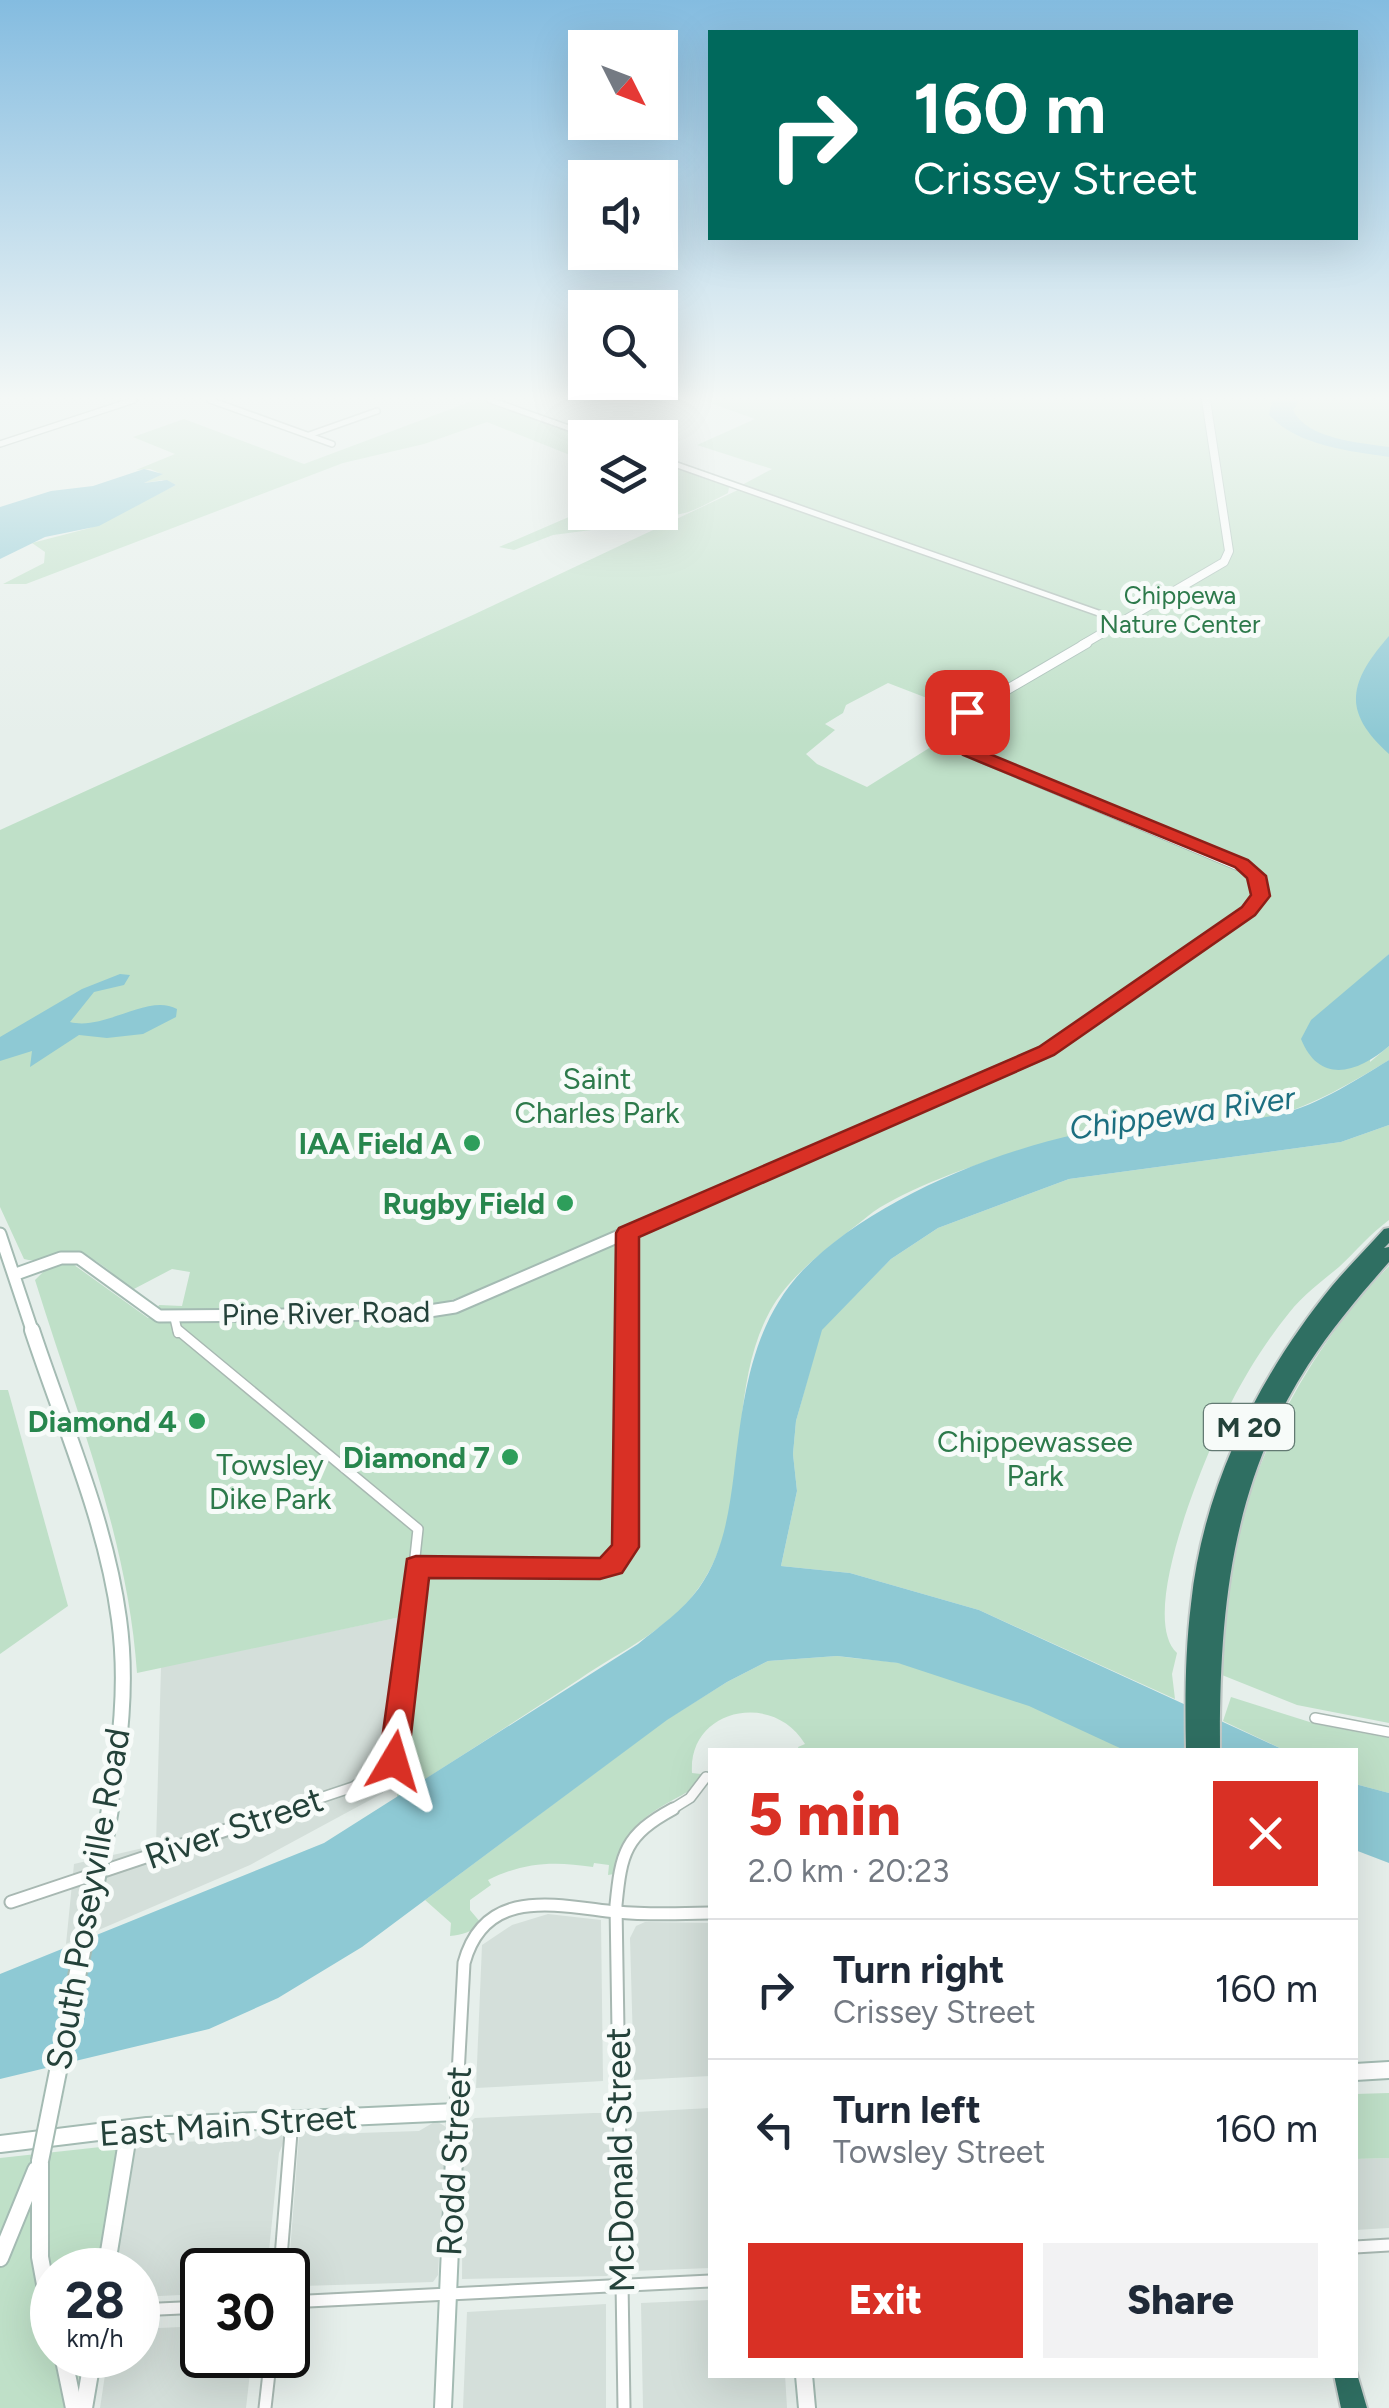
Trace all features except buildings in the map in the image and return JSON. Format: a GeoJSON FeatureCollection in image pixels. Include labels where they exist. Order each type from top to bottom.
{"type":"FeatureCollection","features":[{"type":"Feature","properties":{"kind":"highway","name":"M 20"},"geometry":{"type":"LineString","coordinates":[[1196,1748],[1211,1546],[1230,1474],[1251,1422],[1304,1330],[1389,1233]]}},
{"type":"Feature","properties":{"kind":"highway","name":"M 20"},"geometry":{"type":"LineString","coordinates":[[1210,1748],[1202,1663],[1229,1526],[1257,1443],[1311,1344],[1389,1252]]}},
{"type":"Feature","properties":{"kind":"highway"},"geometry":{"type":"LineString","coordinates":[[1347,2378],[1354,2408]]}},
{"type":"Feature","properties":{"kind":"street"},"geometry":{"type":"LineString","coordinates":[[810,512],[1124,622],[1210,573],[1227,557],[1221,512]]}},
{"type":"Feature","properties":{"kind":"street","name":"Pine River Road"},"geometry":{"type":"LineString","coordinates":[[16,1274],[61,1258],[78,1258],[146,1310],[174,1316],[441,1312],[1046,1051],[1257,903],[1261,896],[1260,882],[1241,864],[979,757],[954,740],[953,724],[1124,622]]}},
{"type":"Feature","properties":{"kind":"street"},"geometry":{"type":"LineString","coordinates":[[174,1316],[179,1335],[415,1523],[416,1567],[600,1568],[612,1565],[625,1547],[628,1233]]}},
{"type":"Feature","properties":{"kind":"street","name":"South Poseyville Road"},"geometry":{"type":"LineString","coordinates":[[0,1234],[102,1541],[119,1618],[123,1685],[121,1741],[106,1832],[40,2161]]}},
{"type":"Feature","properties":{"kind":"street","name":"River Street"},"geometry":{"type":"LineString","coordinates":[[11,1902],[353,1787],[394,1761],[416,1567]]}},
{"type":"Feature","properties":{"kind":"street"},"geometry":{"type":"LineString","coordinates":[[1316,1718],[1389,1732]]}},
{"type":"Feature","properties":{"kind":"street","name":"McDonald Street"},"geometry":{"type":"LineString","coordinates":[[624,2408],[616,1912],[623,1853],[633,1835],[698,1792],[706,1776]]}},
{"type":"Feature","properties":{"kind":"street","name":"Rodd Street"},"geometry":{"type":"LineString","coordinates":[[443,2408],[467,1943],[490,1924],[539,1902],[616,1912]]}},
{"type":"Feature","properties":{"kind":"street"},"geometry":{"type":"LineString","coordinates":[[616,1912],[708,1913]]}},
{"type":"Feature","properties":{"kind":"street"},"geometry":{"type":"LineString","coordinates":[[1358,2072],[1389,2070]]}},
{"type":"Feature","properties":{"kind":"street","name":"East Main Street"},"geometry":{"type":"LineString","coordinates":[[0,2144],[129,2128],[456,2112]]}},
{"type":"Feature","properties":{"kind":"street"},"geometry":{"type":"LineString","coordinates":[[282,2248],[292,2120]]}},
{"type":"Feature","properties":{"kind":"street"},"geometry":{"type":"LineString","coordinates":[[110,2248],[129,2128]]}},
{"type":"Feature","properties":{"kind":"street"},"geometry":{"type":"LineString","coordinates":[[0,2258],[40,2161]]}},
{"type":"Feature","properties":{"kind":"street"},"geometry":{"type":"LineString","coordinates":[[40,2161],[40,2248]]}},
{"type":"Feature","properties":{"kind":"street"},"geometry":{"type":"LineString","coordinates":[[1358,2247],[1389,2246]]}},
{"type":"Feature","properties":{"kind":"street"},"geometry":{"type":"LineString","coordinates":[[310,2301],[708,2281]]}},
{"type":"Feature","properties":{"kind":"street"},"geometry":{"type":"LineString","coordinates":[[68,2378],[74,2408]]}},
{"type":"Feature","properties":{"kind":"street"},"geometry":{"type":"LineString","coordinates":[[84,2408],[89,2378]]}},
{"type":"Feature","properties":{"kind":"street"},"geometry":{"type":"LineString","coordinates":[[265,2408],[268,2378]]}},
{"type":"Feature","properties":{"kind":"street"},"geometry":{"type":"LineString","coordinates":[[804,2378],[807,2408]]}},
{"type":"Feature","properties":{"kind":"shaded area"},"geometry":{"type":"Polygon","coordinates":[[[405,1616],[383,1793],[250,1865],[66,1944],[74,1864],[156,1845],[161,1667],[405,1616]]]}},
{"type":"Feature","properties":{"kind":"shaded area"},"geometry":{"type":"Polygon","coordinates":[[[548,1914],[601,1920],[603,2081],[476,2088],[482,1945],[512,1925],[548,1914]]]}},
{"type":"Feature","properties":{"kind":"shaded area"},"geometry":{"type":"Polygon","coordinates":[[[645,1922],[708,1923],[708,2076],[634,2080],[630,1938],[636,1926],[645,1922]]]}},
{"type":"Feature","properties":{"kind":"shaded area"},"geometry":{"type":"Polygon","coordinates":[[[708,2108],[708,2268],[633,2271],[628,2259],[632,2252],[626,2120],[637,2112],[708,2108]]]}},
{"type":"Feature","properties":{"kind":"shaded area"},"geometry":{"type":"Polygon","coordinates":[[[604,2113],[613,2123],[614,2133],[609,2138],[614,2269],[607,2276],[462,2279],[463,2127],[475,2118],[604,2113]]]}},
{"type":"Feature","properties":{"kind":"shaded area"},"geometry":{"type":"Polygon","coordinates":[[[436,2121],[448,2128],[438,2275],[433,2282],[310,2286],[310,2248],[290,2248],[299,2135],[309,2127],[320,2126],[328,2134],[419,2131],[436,2121]]]}},
{"type":"Feature","properties":{"kind":"shaded area"},"geometry":{"type":"Polygon","coordinates":[[[268,2129],[278,2131],[285,2139],[279,2153],[269,2248],[180,2248],[180,2295],[160,2296],[160,2248],[114,2248],[133,2142],[146,2133],[176,2133],[181,2142],[254,2139],[268,2129]]]}},
{"type":"Feature","properties":{"kind":"shaded area"},"geometry":{"type":"Polygon","coordinates":[[[1389,2158],[1389,2228],[1358,2230],[1358,2159],[1389,2158]]]}},
{"type":"Feature","properties":{"kind":"shaded area"},"geometry":{"type":"Polygon","coordinates":[[[708,2300],[708,2378],[785,2378],[787,2408],[643,2408],[641,2303],[708,2300]]]}},
{"type":"Feature","properties":{"kind":"shaded area"},"geometry":{"type":"Polygon","coordinates":[[[606,2304],[606,2408],[463,2408],[467,2312],[606,2304]]]}},
{"type":"Feature","properties":{"kind":"shaded area"},"geometry":{"type":"Polygon","coordinates":[[[180,2327],[180,2378],[249,2378],[246,2408],[100,2408],[105,2378],[160,2378],[160,2328],[180,2327]]]}},
{"type":"Feature","properties":{"kind":"green space"},"geometry":{"type":"Polygon","coordinates":[[[121,512],[214,512],[26,584],[3,584],[44,563],[45,552],[32,543],[90,528],[121,512]]]}},
{"type":"Feature","properties":{"kind":"green space"},"geometry":{"type":"Polygon","coordinates":[[[690,512],[806,512],[867,534],[872,532],[816,512],[1389,512],[1389,954],[1371,970],[1370,1062],[1389,1046],[1389,1060],[1318,1099],[1274,1116],[1241,1121],[1138,1124],[1076,1136],[958,1172],[891,1201],[868,1216],[802,1271],[770,1311],[747,1378],[728,1521],[717,1555],[688,1601],[645,1638],[397,1797],[424,1612],[137,1673],[132,1623],[111,1523],[35,1280],[44,1271],[70,1262],[148,1318],[436,1317],[615,1243],[630,1241],[632,1236],[1055,1051],[1257,909],[1266,890],[1257,871],[1222,852],[973,751],[957,733],[971,715],[888,683],[846,705],[843,713],[825,724],[835,730],[806,754],[817,764],[867,787],[934,745],[952,746],[1249,874],[1255,888],[1253,899],[1091,1017],[1034,1053],[500,1283],[434,1306],[169,1312],[157,1309],[159,1305],[182,1306],[190,1272],[172,1269],[132,1290],[82,1255],[63,1253],[39,1260],[24,1259],[0,1207],[0,830],[653,530],[678,530],[678,518],[690,512]]]}},
{"type":"Feature","properties":{"kind":"green space"},"geometry":{"type":"Polygon","coordinates":[[[568,517],[568,530],[591,530],[553,535],[514,550],[499,547],[568,517]]]}},
{"type":"Feature","properties":{"kind":"green space","name":"Chippewassee Park"},"geometry":{"type":"Polygon","coordinates":[[[1389,1125],[1389,1220],[1301,1300],[1273,1334],[1231,1403],[1193,1492],[1170,1569],[1165,1604],[1167,1633],[1177,1653],[1172,1674],[1175,1699],[979,1610],[850,1573],[781,1566],[797,1491],[793,1454],[796,1421],[821,1330],[891,1259],[938,1228],[1069,1179],[1341,1142],[1389,1125]]]}},
{"type":"Feature","properties":{"kind":"green space"},"geometry":{"type":"Polygon","coordinates":[[[1389,1266],[1389,1723],[1297,1705],[1217,1673],[1232,1559],[1242,1518],[1272,1439],[1311,1365],[1389,1266]]]}},
{"type":"Feature","properties":{"kind":"green space"},"geometry":{"type":"Polygon","coordinates":[[[0,1390],[8,1390],[68,1606],[0,1654],[0,1390]]]}},
{"type":"Feature","properties":{"kind":"green space"},"geometry":{"type":"Polygon","coordinates":[[[837,1656],[926,1669],[985,1687],[1120,1748],[798,1748],[805,1744],[791,1727],[774,1717],[735,1714],[718,1721],[694,1751],[692,1773],[701,1774],[701,1784],[634,1828],[614,1874],[608,1875],[609,1865],[594,1863],[593,1867],[539,1864],[501,1874],[488,1880],[491,1885],[470,1900],[470,1910],[481,1923],[470,1931],[450,1936],[451,1923],[425,1900],[666,1720],[768,1661],[837,1656]]]}},
{"type":"Feature","properties":{"kind":"green space"},"geometry":{"type":"Polygon","coordinates":[[[1231,1697],[1316,1724],[1389,1738],[1389,1793],[1358,1785],[1358,1748],[1280,1748],[1223,1721],[1231,1697]]]}},
{"type":"Feature","properties":{"kind":"green space"},"geometry":{"type":"Polygon","coordinates":[[[1389,2093],[1389,2158],[1358,2159],[1358,2094],[1389,2093]]]}},
{"type":"Feature","properties":{"kind":"green space"},"geometry":{"type":"Polygon","coordinates":[[[119,2145],[101,2248],[30,2248],[30,2378],[79,2378],[73,2408],[0,2408],[0,2158],[119,2145]]]}},
{"type":"Feature","properties":{"kind":"water"},"geometry":{"type":"Polygon","coordinates":[[[0,512],[125,512],[99,526],[45,537],[0,559],[0,512]]]}},
{"type":"Feature","properties":{"kind":"water"},"geometry":{"type":"Polygon","coordinates":[[[1389,636],[1389,754],[1363,724],[1356,696],[1365,668],[1389,636]]]}},
{"type":"Feature","properties":{"kind":"water"},"geometry":{"type":"Polygon","coordinates":[[[1389,954],[1389,1046],[1353,1068],[1329,1069],[1319,1064],[1301,1039],[1311,1020],[1389,954]]]}},
{"type":"Feature","properties":{"kind":"water"},"geometry":{"type":"Polygon","coordinates":[[[120,974],[130,975],[124,985],[94,992],[70,1022],[97,1022],[140,1008],[166,1005],[177,1009],[176,1017],[143,1034],[107,1038],[79,1035],[30,1067],[32,1051],[0,1061],[0,1037],[82,989],[120,974]]]}},
{"type":"Feature","properties":{"kind":"water"},"geometry":{"type":"Polygon","coordinates":[[[1389,1060],[1389,1125],[1341,1142],[1069,1179],[938,1228],[891,1259],[822,1330],[796,1421],[793,1454],[797,1491],[781,1566],[850,1573],[979,1610],[1280,1748],[1120,1748],[1029,1706],[898,1663],[837,1656],[768,1661],[667,1720],[362,1947],[278,1998],[209,2029],[0,2079],[0,1974],[324,1843],[638,1644],[686,1604],[707,1575],[724,1533],[746,1391],[760,1340],[785,1292],[835,1242],[914,1192],[1005,1154],[1051,1140],[1138,1124],[1266,1117],[1298,1109],[1389,1060]]]}},
{"type":"Feature","properties":{"kind":"water"},"geometry":{"type":"Polygon","coordinates":[[[1358,1785],[1389,1793],[1389,1863],[1358,1851],[1358,1785]]]}},
{"type":"Feature","properties":{"kind":"place","name":"IAA Field A"},"geometry":{"type":"Point","coordinates":[472,1143]}},
{"type":"Feature","properties":{"kind":"place","name":"Rugby Field"},"geometry":{"type":"Point","coordinates":[565,1203]}},
{"type":"Feature","properties":{"kind":"place","name":"Diamond 4"},"geometry":{"type":"Point","coordinates":[197,1421]}},
{"type":"Feature","properties":{"kind":"place","name":"Diamond 7"},"geometry":{"type":"Point","coordinates":[510,1457]}},
{"type":"Feature","properties":{"kind":"route"},"geometry":{"type":"LineString","coordinates":[[394,1761],[416,1567],[600,1568],[612,1565],[625,1547],[628,1233],[1046,1051],[1248,911],[1261,896],[1260,882],[1241,864],[969,752],[954,740],[951,729],[967,712]]}},
{"type":"Feature","properties":{"kind":"park label","name":"Chippewa Nature Center"},"geometry":{"type":"Point","coordinates":[1180,610]}},
{"type":"Feature","properties":{"kind":"park label","name":"Saint Charles Park"},"geometry":{"type":"Point","coordinates":[597,1095]}},
{"type":"Feature","properties":{"kind":"park label","name":"Towsley Dike Park"},"geometry":{"type":"Point","coordinates":[270,1481]}},
{"type":"Feature","properties":{"kind":"water label","name":"Chippewa River"},"geometry":{"type":"Point","coordinates":[1182,1113]}}]}
